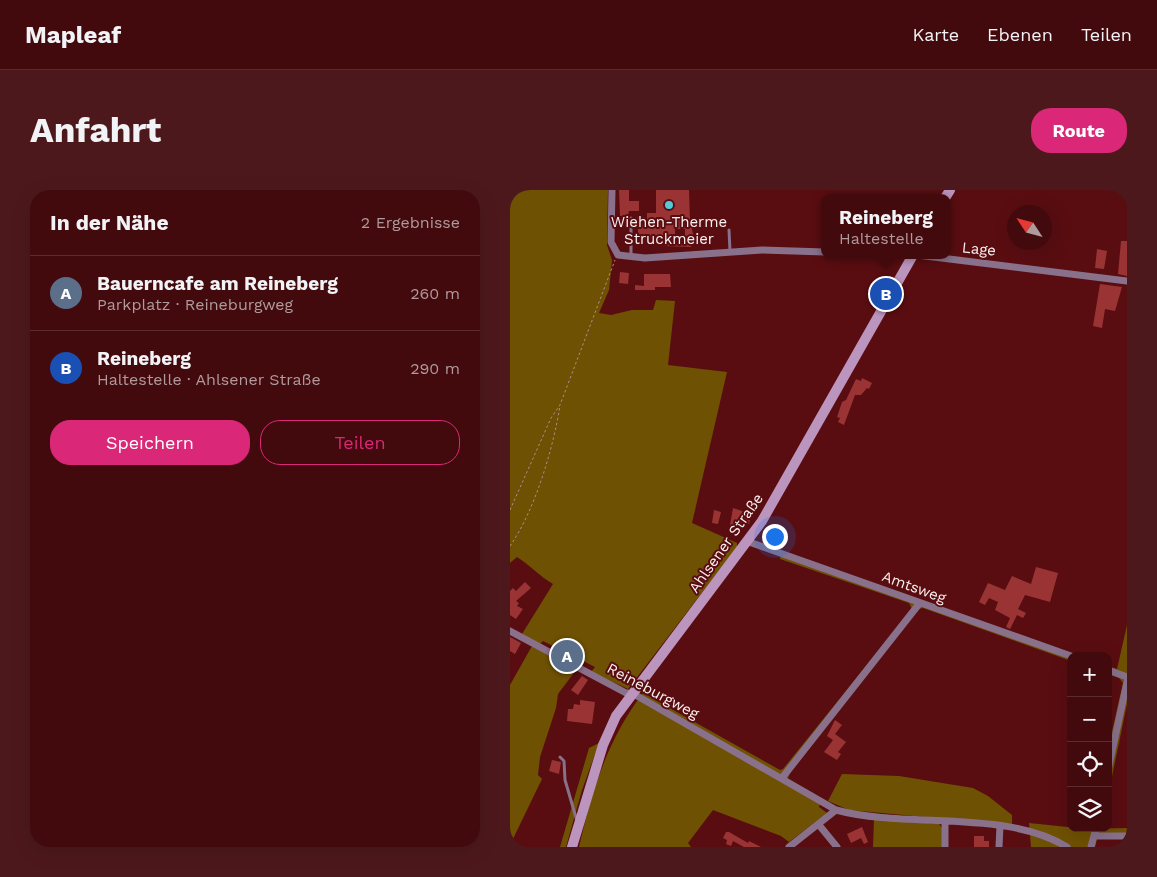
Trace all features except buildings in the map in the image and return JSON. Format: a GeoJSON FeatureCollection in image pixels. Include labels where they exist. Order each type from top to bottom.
{"type":"FeatureCollection","features":[{"type":"Feature","properties":{"kind":"main road","name":"Ahlsener Straße"},"geometry":{"type":"LineString","coordinates":[[572,847],[603,745],[616,716],[749,542],[778,496],[911,259]]}},
{"type":"Feature","properties":{"kind":"street"},"geometry":{"type":"LineString","coordinates":[[612,190],[611,242],[618,255],[631,258],[762,250],[821,252]]}},
{"type":"Feature","properties":{"kind":"street","name":"Lage"},"geometry":{"type":"LineString","coordinates":[[949,259],[1127,281]]}},
{"type":"Feature","properties":{"kind":"street","name":"Amtsweg"},"geometry":{"type":"LineString","coordinates":[[749,542],[919,604],[1067,655]]}},
{"type":"Feature","properties":{"kind":"street"},"geometry":{"type":"LineString","coordinates":[[782,778],[919,604]]}},
{"type":"Feature","properties":{"kind":"street","name":"Reineburgweg"},"geometry":{"type":"LineString","coordinates":[[510,630],[626,693],[632,693],[836,810],[862,817],[1000,826],[1051,837],[1067,847]]}},
{"type":"Feature","properties":{"kind":"street"},"geometry":{"type":"LineString","coordinates":[[1112,671],[1127,677]]}},
{"type":"Feature","properties":{"kind":"street"},"geometry":{"type":"LineString","coordinates":[[1112,751],[1127,682]]}},
{"type":"Feature","properties":{"kind":"street"},"geometry":{"type":"LineString","coordinates":[[789,847],[836,810]]}},
{"type":"Feature","properties":{"kind":"street"},"geometry":{"type":"LineString","coordinates":[[944,847],[945,821]]}},
{"type":"Feature","properties":{"kind":"street"},"geometry":{"type":"LineString","coordinates":[[819,825],[837,847]]}},
{"type":"Feature","properties":{"kind":"street"},"geometry":{"type":"LineString","coordinates":[[999,847],[1000,826]]}},
{"type":"Feature","properties":{"kind":"street"},"geometry":{"type":"LineString","coordinates":[[1090,847],[1095,832],[1127,836]]}},
{"type":"Feature","properties":{"kind":"lane"},"geometry":{"type":"LineString","coordinates":[[631,218],[631,258]]}},
{"type":"Feature","properties":{"kind":"lane"},"geometry":{"type":"LineString","coordinates":[[729,230],[730,252]]}},
{"type":"Feature","properties":{"kind":"lane"},"geometry":{"type":"LineString","coordinates":[[560,757],[564,761],[565,780],[571,807],[579,826]]}},
{"type":"Feature","properties":{"kind":"path"},"geometry":{"type":"LineString","coordinates":[[631,218],[647,218]]}},
{"type":"Feature","properties":{"kind":"path"},"geometry":{"type":"LineString","coordinates":[[510,546],[521,530],[534,499],[560,405],[618,255]]}},
{"type":"Feature","properties":{"kind":"path"},"geometry":{"type":"LineString","coordinates":[[510,510],[551,418],[560,405]]}},
{"type":"Feature","properties":{"kind":"shaded area"},"geometry":{"type":"Polygon","coordinates":[[[510,190],[608,190],[607,245],[612,260],[609,290],[599,313],[611,315],[632,310],[653,310],[656,300],[675,301],[668,365],[727,372],[692,523],[737,543],[737,547],[628,689],[591,672],[595,667],[543,641],[540,644],[522,634],[553,584],[517,557],[510,563],[510,190]]]}},
{"type":"Feature","properties":{"kind":"shaded area"},"geometry":{"type":"Polygon","coordinates":[[[781,552],[1067,652],[1067,660],[923,608],[918,609],[790,773],[786,783],[820,803],[819,807],[827,813],[789,842],[781,836],[713,810],[688,843],[691,847],[579,847],[589,806],[602,767],[620,729],[643,693],[780,770],[783,769],[912,609],[909,603],[780,559],[781,552]]]}},
{"type":"Feature","properties":{"kind":"shaded area"},"geometry":{"type":"Polygon","coordinates":[[[1127,625],[1127,704],[1112,777],[1112,731],[1123,683],[1119,678],[1112,675],[1112,667],[1117,669],[1127,625]]]}},
{"type":"Feature","properties":{"kind":"shaded area"},"geometry":{"type":"Polygon","coordinates":[[[532,646],[576,670],[558,694],[556,708],[540,757],[538,775],[542,779],[510,845],[510,685],[532,646]]]}},
{"type":"Feature","properties":{"kind":"shaded area"},"geometry":{"type":"Polygon","coordinates":[[[599,743],[582,790],[566,847],[560,847],[589,748],[599,743]]]}},
{"type":"Feature","properties":{"kind":"shaded area"},"geometry":{"type":"Polygon","coordinates":[[[842,774],[899,776],[973,788],[988,796],[1012,815],[1012,825],[849,810],[828,801],[842,774]]]}},
{"type":"Feature","properties":{"kind":"shaded area"},"geometry":{"type":"Polygon","coordinates":[[[874,819],[939,824],[942,828],[942,847],[873,847],[874,819]]]}},
{"type":"Feature","properties":{"kind":"shaded area"},"geometry":{"type":"Polygon","coordinates":[[[1029,823],[1067,827],[1067,832],[1112,832],[1112,828],[1127,828],[1127,838],[1097,839],[1095,847],[1031,847],[1029,823]]]}},
{"type":"Feature","properties":{"kind":"place","name":"Wiehen-Therme Struckmeier"},"geometry":{"type":"Point","coordinates":[669,205]}},
{"type":"Feature","properties":{"kind":"place","name":"Reineberg"},"geometry":{"type":"Point","coordinates":[886,294]}},
{"type":"Feature","properties":{"kind":"place","name":"Bauerncafe am Reineberg"},"geometry":{"type":"Point","coordinates":[567,656]}}]}
